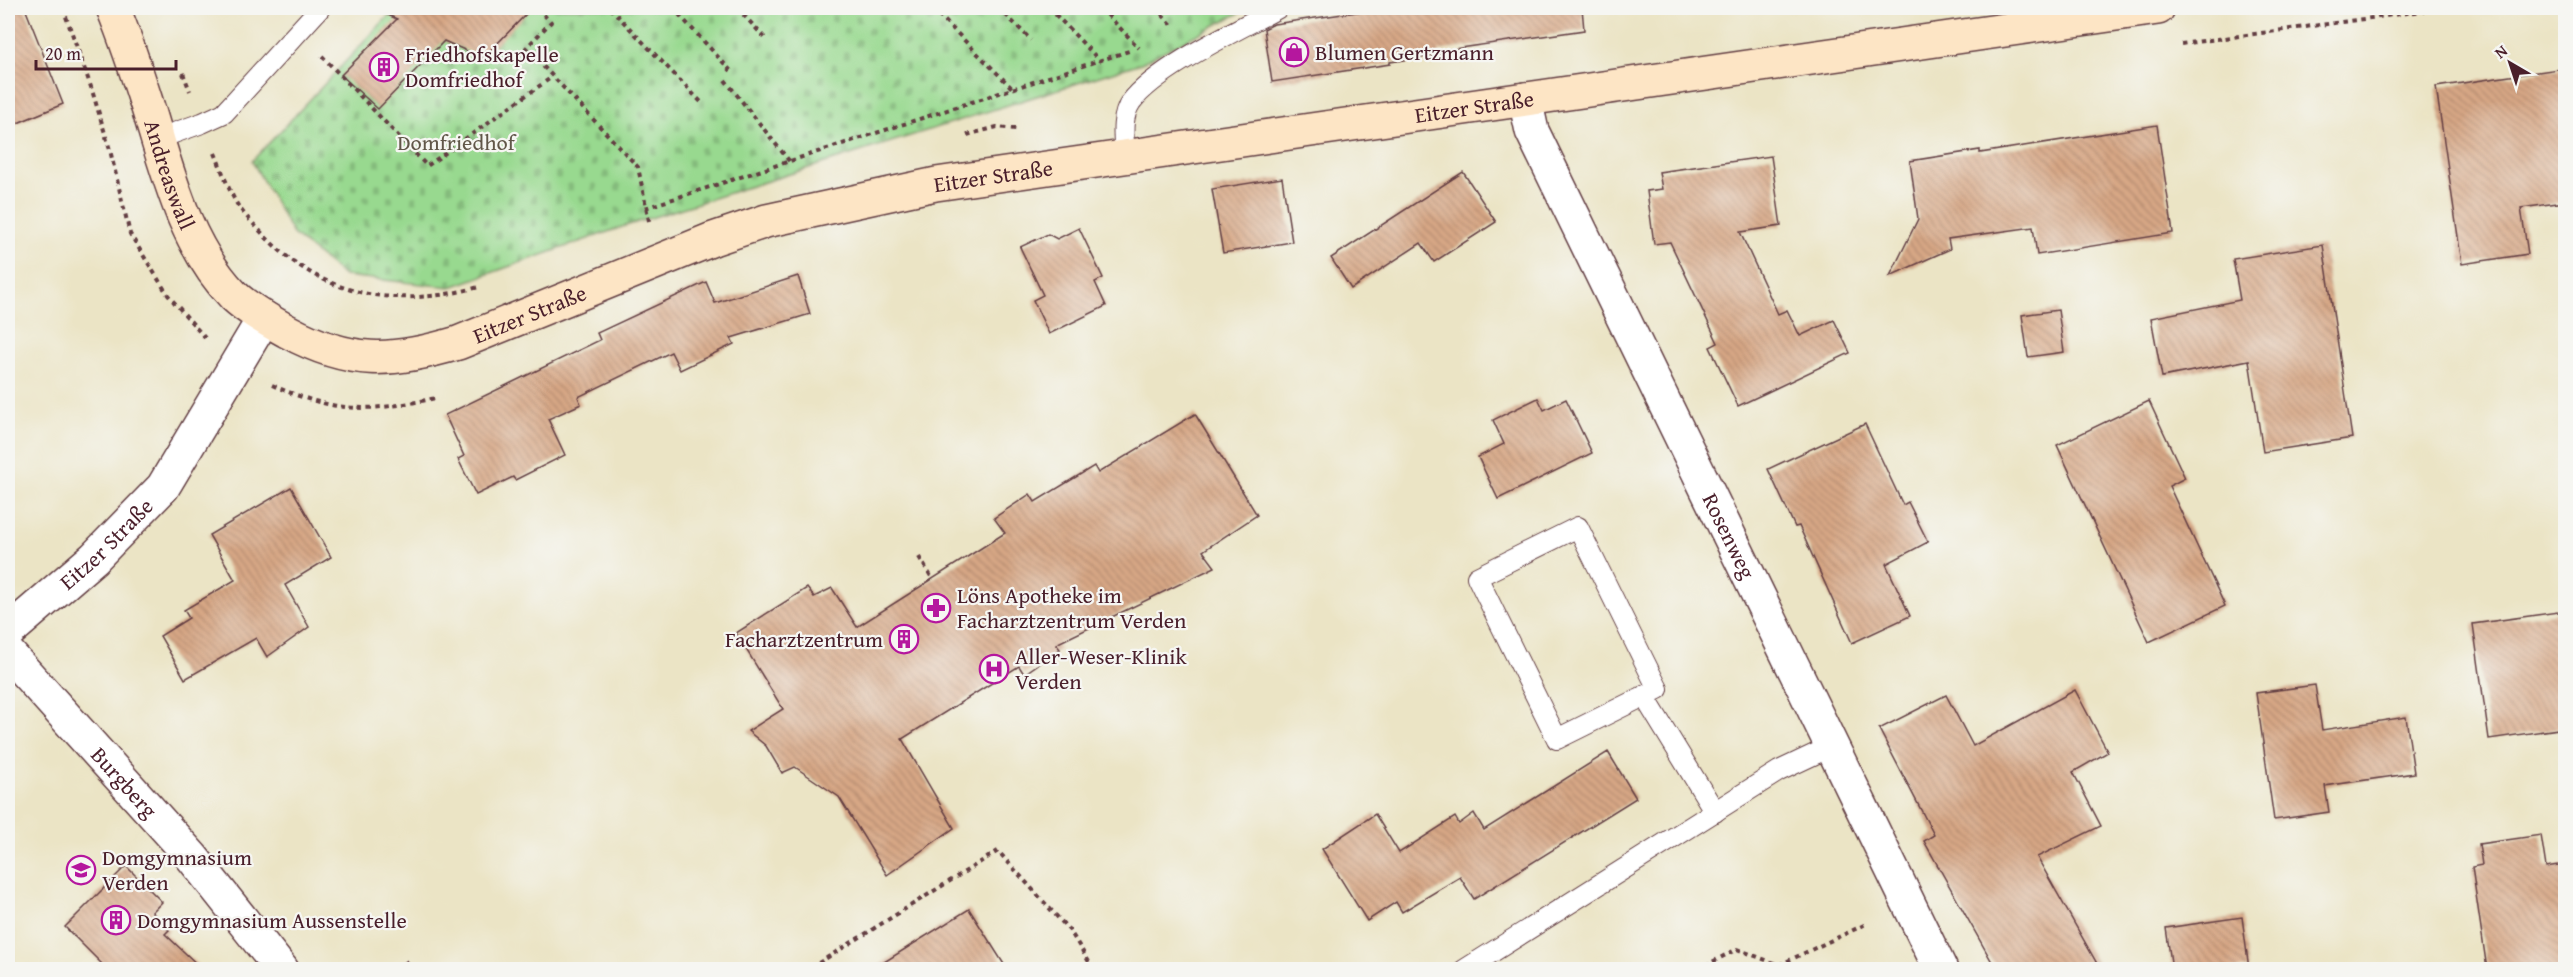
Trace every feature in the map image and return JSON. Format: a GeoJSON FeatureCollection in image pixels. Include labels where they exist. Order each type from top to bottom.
{"type":"FeatureCollection","features":[{"type":"Feature","properties":{"kind":"main road","name":"Andreaswall"},"geometry":{"type":"LineString","coordinates":[[113,8],[131,52],[176,196],[203,254],[235,296],[264,318]]}},
{"type":"Feature","properties":{"kind":"main road","name":"Eitzer Straße"},"geometry":{"type":"LineString","coordinates":[[264,318],[332,352],[382,358],[421,354],[458,343],[713,239],[766,220],[936,184],[2158,8]]}},
{"type":"Feature","properties":{"kind":"street","name":"Rosenweg"},"geometry":{"type":"LineString","coordinates":[[1525,99],[1532,131],[1941,969]]}},
{"type":"Feature","properties":{"kind":"street","name":"Eitzer Straße"},"geometry":{"type":"LineString","coordinates":[[8,633],[94,558],[163,487],[264,318]]}},
{"type":"Feature","properties":{"kind":"street","name":"Burgberg"},"geometry":{"type":"LineString","coordinates":[[8,653],[192,857],[282,969]]}},
{"type":"Feature","properties":{"kind":"lane"},"geometry":{"type":"LineString","coordinates":[[157,139],[224,113],[320,8]]}},
{"type":"Feature","properties":{"kind":"lane"},"geometry":{"type":"LineString","coordinates":[[1125,156],[1123,124],[1130,103],[1174,66],[1278,8]]}},
{"type":"Feature","properties":{"kind":"lane"},"geometry":{"type":"LineString","coordinates":[[1578,527],[1658,689],[1644,696],[1557,739],[1478,577],[1578,527]]}},
{"type":"Feature","properties":{"kind":"lane"},"geometry":{"type":"LineString","coordinates":[[1644,696],[1715,812]]}},
{"type":"Feature","properties":{"kind":"lane"},"geometry":{"type":"LineString","coordinates":[[1464,969],[1779,771],[1832,746]]}},
{"type":"Feature","properties":{"kind":"path"},"geometry":{"type":"LineString","coordinates":[[63,8],[110,150],[130,234],[168,295],[206,339]]}},
{"type":"Feature","properties":{"kind":"path"},"geometry":{"type":"LineString","coordinates":[[537,8],[550,22],[526,48],[638,167],[645,208],[651,224]]}},
{"type":"Feature","properties":{"kind":"path"},"geometry":{"type":"LineString","coordinates":[[610,8],[702,103]]}},
{"type":"Feature","properties":{"kind":"path"},"geometry":{"type":"LineString","coordinates":[[673,8],[732,72]]}},
{"type":"Feature","properties":{"kind":"path"},"geometry":{"type":"LineString","coordinates":[[737,8],[765,38]]}},
{"type":"Feature","properties":{"kind":"path"},"geometry":{"type":"LineString","coordinates":[[932,8],[1014,90]]}},
{"type":"Feature","properties":{"kind":"path"},"geometry":{"type":"LineString","coordinates":[[999,8],[1031,40]]}},
{"type":"Feature","properties":{"kind":"path"},"geometry":{"type":"LineString","coordinates":[[1049,8],[1100,61]]}},
{"type":"Feature","properties":{"kind":"path"},"geometry":{"type":"LineString","coordinates":[[1101,8],[1139,48]]}},
{"type":"Feature","properties":{"kind":"path"},"geometry":{"type":"LineString","coordinates":[[1156,8],[1179,32]]}},
{"type":"Feature","properties":{"kind":"path"},"geometry":{"type":"LineString","coordinates":[[299,31],[427,166],[552,77]]}},
{"type":"Feature","properties":{"kind":"path"},"geometry":{"type":"LineString","coordinates":[[645,208],[1014,90],[1149,44]]}},
{"type":"Feature","properties":{"kind":"path"},"geometry":{"type":"LineString","coordinates":[[183,71],[202,123],[238,206],[279,252],[320,279],[347,291],[400,299],[453,294],[488,285]]}},
{"type":"Feature","properties":{"kind":"path"},"geometry":{"type":"LineString","coordinates":[[725,80],[790,162]]}},
{"type":"Feature","properties":{"kind":"path"},"geometry":{"type":"LineString","coordinates":[[230,210],[238,206]]}},
{"type":"Feature","properties":{"kind":"path"},"geometry":{"type":"LineString","coordinates":[[267,382],[303,398],[342,408],[372,409],[436,398]]}},
{"type":"Feature","properties":{"kind":"path"},"geometry":{"type":"LineString","coordinates":[[919,557],[932,578]]}},
{"type":"Feature","properties":{"kind":"path"},"geometry":{"type":"LineString","coordinates":[[820,969],[818,964],[998,851],[1070,931],[1094,969]]}},
{"type":"Feature","properties":{"kind":"path"},"geometry":{"type":"LineString","coordinates":[[1697,969],[1737,949],[1778,967],[1866,924]]}},
{"type":"Feature","properties":{"kind":"path"},"geometry":{"type":"LineString","coordinates":[[398,969],[409,960]]}},
{"type":"Feature","properties":{"kind":"green space","name":"Domfriedhof"},"geometry":{"type":"Polygon","coordinates":[[[396,8],[1249,8],[1141,63],[622,227],[451,287],[344,276],[293,234],[252,161],[396,8]]]}},
{"type":"Feature","properties":{"kind":"building"},"geometry":{"type":"Polygon","coordinates":[[[8,8],[25,8],[63,104],[8,127],[8,8]]]}},
{"type":"Feature","properties":{"kind":"building","name":"Friedhofskapelle Domfriedhof"},"geometry":{"type":"Polygon","coordinates":[[[372,8],[532,8],[483,58],[444,41],[378,109],[341,75],[397,19],[372,8]]]}},
{"type":"Feature","properties":{"kind":"building"},"geometry":{"type":"Polygon","coordinates":[[[1384,8],[1582,8],[1584,30],[1439,51],[1440,55],[1272,82],[1264,29],[1274,24],[1384,8]]]}},
{"type":"Feature","properties":{"kind":"building"},"geometry":{"type":"Polygon","coordinates":[[[2565,68],[2565,202],[2521,208],[2528,254],[2462,264],[2436,87],[2565,68]]]}},
{"type":"Feature","properties":{"kind":"building"},"geometry":{"type":"Polygon","coordinates":[[[2157,125],[2173,233],[2037,255],[2033,227],[1948,239],[1950,249],[1890,276],[1918,219],[1910,161],[1980,150],[1980,153],[2157,125]]]}},
{"type":"Feature","properties":{"kind":"building"},"geometry":{"type":"Polygon","coordinates":[[[1771,156],[1781,226],[1740,232],[1778,314],[1787,310],[1800,336],[1834,320],[1850,353],[1738,406],[1710,347],[1718,343],[1670,242],[1654,244],[1647,191],[1662,189],[1659,172],[1771,156]]]}},
{"type":"Feature","properties":{"kind":"building"},"geometry":{"type":"Polygon","coordinates":[[[1463,172],[1496,222],[1434,262],[1421,243],[1351,289],[1331,258],[1463,172]]]}},
{"type":"Feature","properties":{"kind":"building"},"geometry":{"type":"Polygon","coordinates":[[[1282,178],[1292,242],[1223,253],[1212,189],[1282,178]]]}},
{"type":"Feature","properties":{"kind":"building"},"geometry":{"type":"Polygon","coordinates":[[[1079,228],[1103,278],[1095,282],[1106,306],[1049,334],[1033,300],[1043,295],[1020,247],[1048,234],[1057,239],[1079,228]]]}},
{"type":"Feature","properties":{"kind":"building"},"geometry":{"type":"Polygon","coordinates":[[[2323,245],[2352,438],[2263,452],[2249,360],[2162,377],[2151,318],[2240,300],[2233,259],[2323,245]]]}},
{"type":"Feature","properties":{"kind":"building"},"geometry":{"type":"Polygon","coordinates":[[[798,276],[810,314],[731,338],[734,344],[680,370],[671,352],[578,397],[581,404],[548,419],[565,455],[515,480],[513,477],[476,495],[458,459],[464,456],[445,415],[600,340],[597,333],[706,282],[715,303],[798,276]]]}},
{"type":"Feature","properties":{"kind":"building"},"geometry":{"type":"Polygon","coordinates":[[[2058,310],[2064,352],[2028,357],[2022,315],[2058,310]]]}},
{"type":"Feature","properties":{"kind":"building"},"geometry":{"type":"Polygon","coordinates":[[[1538,398],[1544,410],[1566,399],[1592,453],[1498,499],[1478,457],[1504,444],[1493,420],[1538,398]]]}},
{"type":"Feature","properties":{"kind":"building"},"geometry":{"type":"Polygon","coordinates":[[[2149,401],[2185,478],[2169,486],[2225,606],[2149,642],[2057,445],[2149,401]]]}},
{"type":"Feature","properties":{"kind":"building","name":"Facharztzentrum"},"geometry":{"type":"Polygon","coordinates":[[[1195,414],[1257,515],[1203,551],[1215,567],[1056,644],[1060,649],[1024,674],[1019,666],[902,739],[954,828],[887,875],[839,797],[795,767],[782,773],[766,746],[748,731],[783,709],[736,633],[807,588],[814,597],[832,588],[857,627],[1005,533],[994,518],[1030,494],[1035,502],[1094,466],[1098,473],[1195,414]]]}},
{"type":"Feature","properties":{"kind":"building"},"geometry":{"type":"Polygon","coordinates":[[[1865,424],[1903,505],[1908,502],[1928,542],[1886,564],[1910,616],[1852,643],[1799,526],[1795,527],[1768,469],[1865,424]]]}},
{"type":"Feature","properties":{"kind":"building"},"geometry":{"type":"Polygon","coordinates":[[[291,487],[331,557],[285,585],[309,627],[267,657],[256,638],[185,679],[160,636],[189,618],[184,610],[235,580],[209,535],[291,487]]]}},
{"type":"Feature","properties":{"kind":"building"},"geometry":{"type":"Polygon","coordinates":[[[2565,611],[2565,728],[2489,739],[2473,624],[2565,611]]]}},
{"type":"Feature","properties":{"kind":"building"},"geometry":{"type":"Polygon","coordinates":[[[2315,685],[2322,730],[2406,717],[2414,773],[2325,786],[2329,812],[2274,820],[2256,693],[2315,685]]]}},
{"type":"Feature","properties":{"kind":"building"},"geometry":{"type":"Polygon","coordinates":[[[2075,690],[2108,752],[2073,772],[2101,826],[2037,857],[2100,969],[1996,969],[1924,841],[1934,835],[1879,729],[1946,695],[1973,746],[2075,690]]]}},
{"type":"Feature","properties":{"kind":"building"},"geometry":{"type":"Polygon","coordinates":[[[1608,752],[1636,798],[1474,899],[1460,877],[1402,912],[1396,902],[1367,921],[1322,849],[1375,814],[1399,853],[1455,817],[1459,824],[1474,813],[1484,830],[1608,752]]]}},
{"type":"Feature","properties":{"kind":"building"},"geometry":{"type":"Polygon","coordinates":[[[2541,835],[2546,867],[2565,864],[2565,969],[2487,969],[2472,867],[2482,865],[2479,844],[2541,835]]]}},
{"type":"Feature","properties":{"kind":"building","name":"Domgymnasium Aussenstelle"},"geometry":{"type":"Polygon","coordinates":[[[126,866],[162,902],[152,912],[169,930],[165,934],[202,969],[107,969],[65,927],[126,866]]]}},
{"type":"Feature","properties":{"kind":"building"},"geometry":{"type":"Polygon","coordinates":[[[969,909],[1007,969],[873,969],[969,909]]]}},
{"type":"Feature","properties":{"kind":"building"},"geometry":{"type":"Polygon","coordinates":[[[2242,917],[2249,969],[2172,969],[2166,928],[2242,917]]]}},
{"type":"Feature","properties":{"kind":"place","name":"Blumen Gertzmann"},"geometry":{"type":"Point","coordinates":[1294,52]}},
{"type":"Feature","properties":{"kind":"place","name":"Friedhofskapelle Domfriedhof"},"geometry":{"type":"Point","coordinates":[384,67]}},
{"type":"Feature","properties":{"kind":"place","name":"Löns Apotheke im Facharztzentrum Verden"},"geometry":{"type":"Point","coordinates":[936,608]}},
{"type":"Feature","properties":{"kind":"place","name":"Facharztzentrum"},"geometry":{"type":"Point","coordinates":[904,639]}},
{"type":"Feature","properties":{"kind":"place","name":"Aller-Weser-Klinik Verden"},"geometry":{"type":"Point","coordinates":[994,669]}},
{"type":"Feature","properties":{"kind":"place","name":"Domgymnasium Verden"},"geometry":{"type":"Point","coordinates":[81,870]}},
{"type":"Feature","properties":{"kind":"place","name":"Domgymnasium Aussenstelle"},"geometry":{"type":"Point","coordinates":[116,920]}}]}
